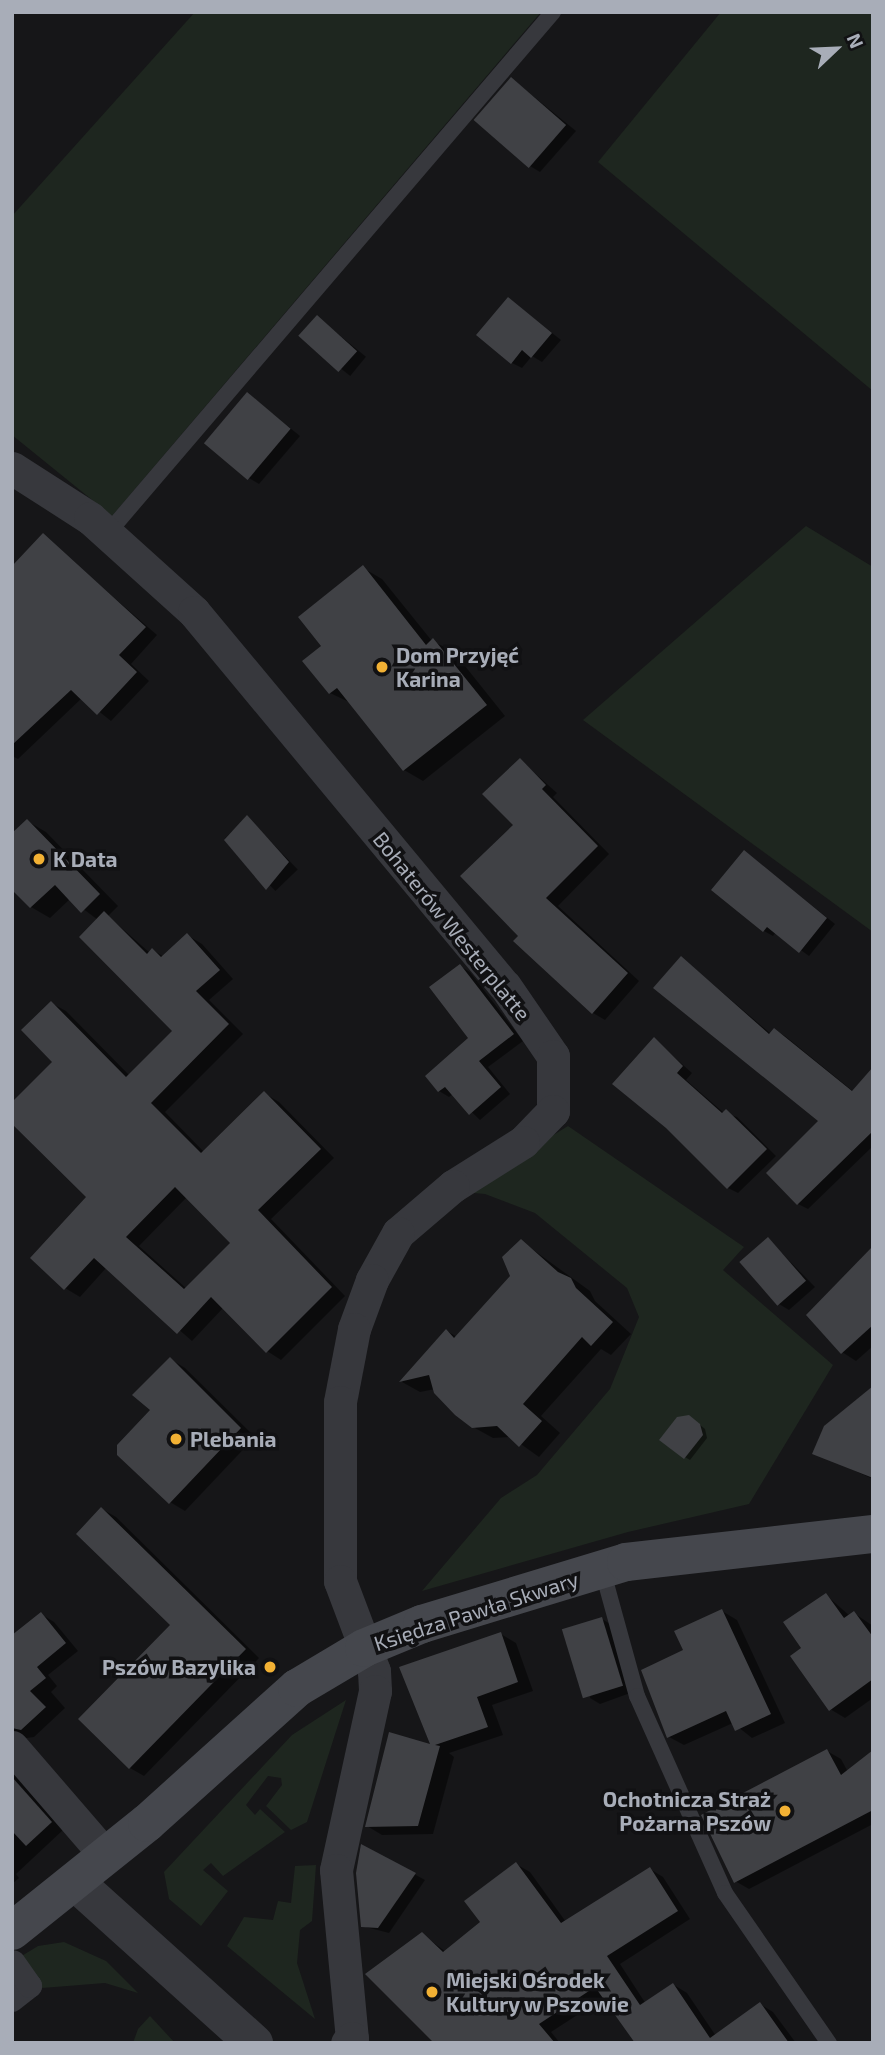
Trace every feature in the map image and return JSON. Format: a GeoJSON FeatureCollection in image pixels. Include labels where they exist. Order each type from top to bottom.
{"type":"FeatureCollection","features":[{"type":"Feature","properties":{"kind":"main road","name":"Księdza Pawła Skwary"},"geometry":{"type":"LineString","coordinates":[[12,1931],[106,1856],[297,1688],[364,1648],[422,1624],[602,1569],[873,1534]]}},
{"type":"Feature","properties":{"kind":"street","name":"Bohaterów Westerplatte"},"geometry":{"type":"LineString","coordinates":[[12,468],[107,534],[194,612],[505,986],[553,1056],[553,1111],[523,1142],[453,1185],[398,1233],[372,1280],[354,1329],[340,1402],[340,1581],[374,1671],[375,1691],[336,1870],[352,2038],[348,2043]]}},
{"type":"Feature","properties":{"kind":"street"},"geometry":{"type":"LineString","coordinates":[[12,1746],[106,1856]]}},
{"type":"Feature","properties":{"kind":"street"},"geometry":{"type":"LineString","coordinates":[[75,1882],[254,2043]]}},
{"type":"Feature","properties":{"kind":"street"},"geometry":{"type":"LineString","coordinates":[[13,1962],[26,1993]]}},
{"type":"Feature","properties":{"kind":"lane"},"geometry":{"type":"LineString","coordinates":[[107,534],[553,12]]}},
{"type":"Feature","properties":{"kind":"lane"},"geometry":{"type":"LineString","coordinates":[[602,1569],[637,1696],[725,1893],[829,2043]]}},
{"type":"Feature","properties":{"kind":"shaded area"},"geometry":{"type":"Polygon","coordinates":[[[195,12],[541,12],[112,516],[12,435],[12,216],[195,12]]]}},
{"type":"Feature","properties":{"kind":"shaded area"},"geometry":{"type":"Polygon","coordinates":[[[721,12],[873,12],[873,391],[598,162],[721,12]]]}},
{"type":"Feature","properties":{"kind":"shaded area"},"geometry":{"type":"Polygon","coordinates":[[[806,526],[873,567],[873,932],[583,720],[806,526]]]}},
{"type":"Feature","properties":{"kind":"shaded area"},"geometry":{"type":"Polygon","coordinates":[[[568,1126],[744,1247],[723,1270],[833,1365],[749,1504],[628,1532],[422,1591],[501,1498],[537,1475],[610,1389],[639,1317],[627,1288],[535,1213],[485,1194],[462,1192],[568,1126]]]}},
{"type":"Feature","properties":{"kind":"shaded area"},"geometry":{"type":"Polygon","coordinates":[[[346,1700],[307,1822],[291,1830],[266,1806],[282,1785],[281,1778],[268,1776],[246,1805],[255,1815],[260,1809],[285,1832],[223,1876],[211,1863],[203,1870],[228,1891],[201,1926],[169,1899],[164,1872],[292,1735],[346,1700]]]}},
{"type":"Feature","properties":{"kind":"shaded area"},"geometry":{"type":"Polygon","coordinates":[[[316,1865],[312,1921],[300,1930],[297,1963],[315,2019],[227,1946],[244,1917],[273,1920],[278,1901],[291,1903],[295,1866],[316,1865]]]}},
{"type":"Feature","properties":{"kind":"shaded area"},"geometry":{"type":"Polygon","coordinates":[[[64,1942],[106,1961],[138,1993],[105,1983],[42,1988],[20,1957],[38,1946],[64,1942]]]}},
{"type":"Feature","properties":{"kind":"shaded area"},"geometry":{"type":"Polygon","coordinates":[[[150,2016],[175,2043],[133,2043],[138,2029],[150,2016]]]}},
{"type":"Feature","properties":{"kind":"building"},"geometry":{"type":"Polygon","coordinates":[[[511,77],[566,125],[529,168],[474,120],[511,77]]]}},
{"type":"Feature","properties":{"kind":"building"},"geometry":{"type":"Polygon","coordinates":[[[508,297],[552,333],[531,358],[522,350],[511,364],[476,335],[508,297]]]}},
{"type":"Feature","properties":{"kind":"building"},"geometry":{"type":"Polygon","coordinates":[[[317,315],[357,351],[338,372],[298,336],[317,315]]]}},
{"type":"Feature","properties":{"kind":"building"},"geometry":{"type":"Polygon","coordinates":[[[247,392],[291,429],[248,480],[204,443],[247,392]]]}},
{"type":"Feature","properties":{"kind":"building"},"geometry":{"type":"Polygon","coordinates":[[[43,533],[146,627],[119,655],[137,672],[97,715],[71,690],[12,745],[12,566],[43,533]]]}},
{"type":"Feature","properties":{"kind":"building","name":"Dom Przyjęć Karina"},"geometry":{"type":"Polygon","coordinates":[[[363,565],[426,645],[433,638],[487,705],[403,771],[337,688],[329,694],[302,661],[321,646],[298,617],[363,565]]]}},
{"type":"Feature","properties":{"kind":"building"},"geometry":{"type":"Polygon","coordinates":[[[520,758],[546,785],[542,789],[598,846],[546,898],[628,973],[592,1014],[513,941],[518,936],[460,876],[513,825],[482,794],[520,758]]]}},
{"type":"Feature","properties":{"kind":"building"},"geometry":{"type":"Polygon","coordinates":[[[247,815],[289,862],[266,890],[224,840],[247,815]]]}},
{"type":"Feature","properties":{"kind":"building","name":"K Data"},"geometry":{"type":"Polygon","coordinates":[[[27,819],[100,894],[81,913],[55,885],[30,908],[12,890],[12,833],[27,819]]]}},
{"type":"Feature","properties":{"kind":"building"},"geometry":{"type":"Polygon","coordinates":[[[744,850],[827,918],[799,953],[767,927],[763,932],[711,890],[744,850]]]}},
{"type":"Feature","properties":{"kind":"building"},"geometry":{"type":"Polygon","coordinates":[[[104,911],[147,954],[152,948],[161,957],[187,933],[220,970],[196,991],[229,1024],[151,1103],[201,1153],[264,1091],[321,1149],[258,1210],[332,1287],[266,1353],[211,1297],[177,1334],[94,1258],[64,1290],[30,1258],[86,1197],[12,1124],[12,1102],[52,1062],[21,1030],[51,1001],[126,1077],[172,1031],[79,937],[104,911]],[[175,1187],[126,1237],[184,1289],[230,1243],[175,1187]]]}},
{"type":"Feature","properties":{"kind":"building"},"geometry":{"type":"Polygon","coordinates":[[[681,956],[769,1034],[774,1028],[852,1091],[873,1067],[873,1131],[797,1205],[766,1173],[818,1121],[653,988],[681,956]]]}},
{"type":"Feature","properties":{"kind":"building"},"geometry":{"type":"Polygon","coordinates":[[[460,964],[514,1034],[479,1061],[501,1087],[469,1115],[445,1087],[438,1092],[425,1076],[468,1038],[429,987],[460,964]]]}},
{"type":"Feature","properties":{"kind":"building"},"geometry":{"type":"Polygon","coordinates":[[[654,1037],[683,1066],[677,1073],[722,1113],[726,1109],[767,1149],[727,1189],[666,1128],[612,1084],[654,1037]]]}},
{"type":"Feature","properties":{"kind":"building"},"geometry":{"type":"Polygon","coordinates":[[[768,1237],[806,1281],[777,1306],[739,1262],[768,1237]]]}},
{"type":"Feature","properties":{"kind":"building"},"geometry":{"type":"Polygon","coordinates":[[[521,1239],[558,1272],[571,1278],[576,1288],[613,1322],[591,1346],[582,1337],[523,1404],[542,1421],[519,1447],[497,1426],[472,1428],[455,1415],[434,1393],[429,1375],[399,1382],[446,1329],[454,1338],[510,1276],[502,1257],[521,1239]]]}},
{"type":"Feature","properties":{"kind":"building"},"geometry":{"type":"Polygon","coordinates":[[[873,1246],[873,1325],[841,1354],[806,1315],[873,1246]]]}},
{"type":"Feature","properties":{"kind":"building","name":"Plebania"},"geometry":{"type":"Polygon","coordinates":[[[170,1357],[241,1428],[169,1504],[117,1455],[117,1445],[150,1410],[132,1395],[170,1357]]]}},
{"type":"Feature","properties":{"kind":"building"},"geometry":{"type":"Polygon","coordinates":[[[873,1386],[873,1478],[812,1454],[824,1426],[873,1386]]]}},
{"type":"Feature","properties":{"kind":"building"},"geometry":{"type":"Polygon","coordinates":[[[689,1415],[700,1424],[703,1435],[684,1459],[659,1440],[677,1417],[689,1415]]]}},
{"type":"Feature","properties":{"kind":"building"},"geometry":{"type":"Polygon","coordinates":[[[101,1507],[246,1649],[129,1769],[78,1719],[170,1625],[76,1534],[101,1507]]]}},
{"type":"Feature","properties":{"kind":"building"},"geometry":{"type":"Polygon","coordinates":[[[826,1593],[844,1618],[854,1611],[873,1637],[873,1679],[829,1711],[790,1656],[801,1648],[783,1622],[826,1593]]]}},
{"type":"Feature","properties":{"kind":"building"},"geometry":{"type":"Polygon","coordinates":[[[722,1609],[771,1714],[735,1731],[726,1711],[667,1738],[641,1670],[683,1650],[674,1631],[722,1609]]]}},
{"type":"Feature","properties":{"kind":"building"},"geometry":{"type":"Polygon","coordinates":[[[41,1612],[66,1643],[37,1667],[46,1678],[30,1691],[46,1707],[21,1730],[12,1728],[12,1635],[41,1612]]]}},
{"type":"Feature","properties":{"kind":"building"},"geometry":{"type":"Polygon","coordinates":[[[602,1617],[623,1686],[583,1698],[562,1629],[602,1617]]]}},
{"type":"Feature","properties":{"kind":"building"},"geometry":{"type":"Polygon","coordinates":[[[501,1632],[518,1682],[477,1697],[488,1727],[435,1745],[440,1746],[418,1826],[365,1827],[389,1732],[430,1744],[399,1667],[501,1632]]]}},
{"type":"Feature","properties":{"kind":"building"},"geometry":{"type":"Polygon","coordinates":[[[827,1749],[841,1775],[873,1750],[873,1810],[734,1883],[701,1815],[827,1749]]]}},
{"type":"Feature","properties":{"kind":"building"},"geometry":{"type":"Polygon","coordinates":[[[12,1777],[52,1822],[26,1846],[12,1831],[12,1777]]]}},
{"type":"Feature","properties":{"kind":"building"},"geometry":{"type":"Polygon","coordinates":[[[361,1844],[416,1873],[378,1928],[361,1927],[356,1873],[361,1844]]]}},
{"type":"Feature","properties":{"kind":"building"},"geometry":{"type":"Polygon","coordinates":[[[516,1862],[561,1923],[650,1867],[678,1911],[607,1956],[640,2005],[673,1983],[710,2038],[760,2002],[789,2043],[635,2043],[595,1987],[539,2024],[555,2043],[434,2043],[365,1974],[422,1932],[443,1952],[480,1922],[464,1901],[516,1862]]]}},
{"type":"Feature","properties":{"kind":"place","name":"Dom Przyjęć Karina"},"geometry":{"type":"Point","coordinates":[382,667]}},
{"type":"Feature","properties":{"kind":"place","name":"K Data"},"geometry":{"type":"Point","coordinates":[39,859]}},
{"type":"Feature","properties":{"kind":"place","name":"Plebania"},"geometry":{"type":"Point","coordinates":[176,1439]}},
{"type":"Feature","properties":{"kind":"place","name":"Pszów Bazylika"},"geometry":{"type":"Point","coordinates":[270,1667]}},
{"type":"Feature","properties":{"kind":"place","name":"Ochotnicza Straż Pożarna Pszów"},"geometry":{"type":"Point","coordinates":[785,1811]}},
{"type":"Feature","properties":{"kind":"place","name":"Miejski Ośrodek Kultury w Pszowie"},"geometry":{"type":"Point","coordinates":[432,1992]}}]}
